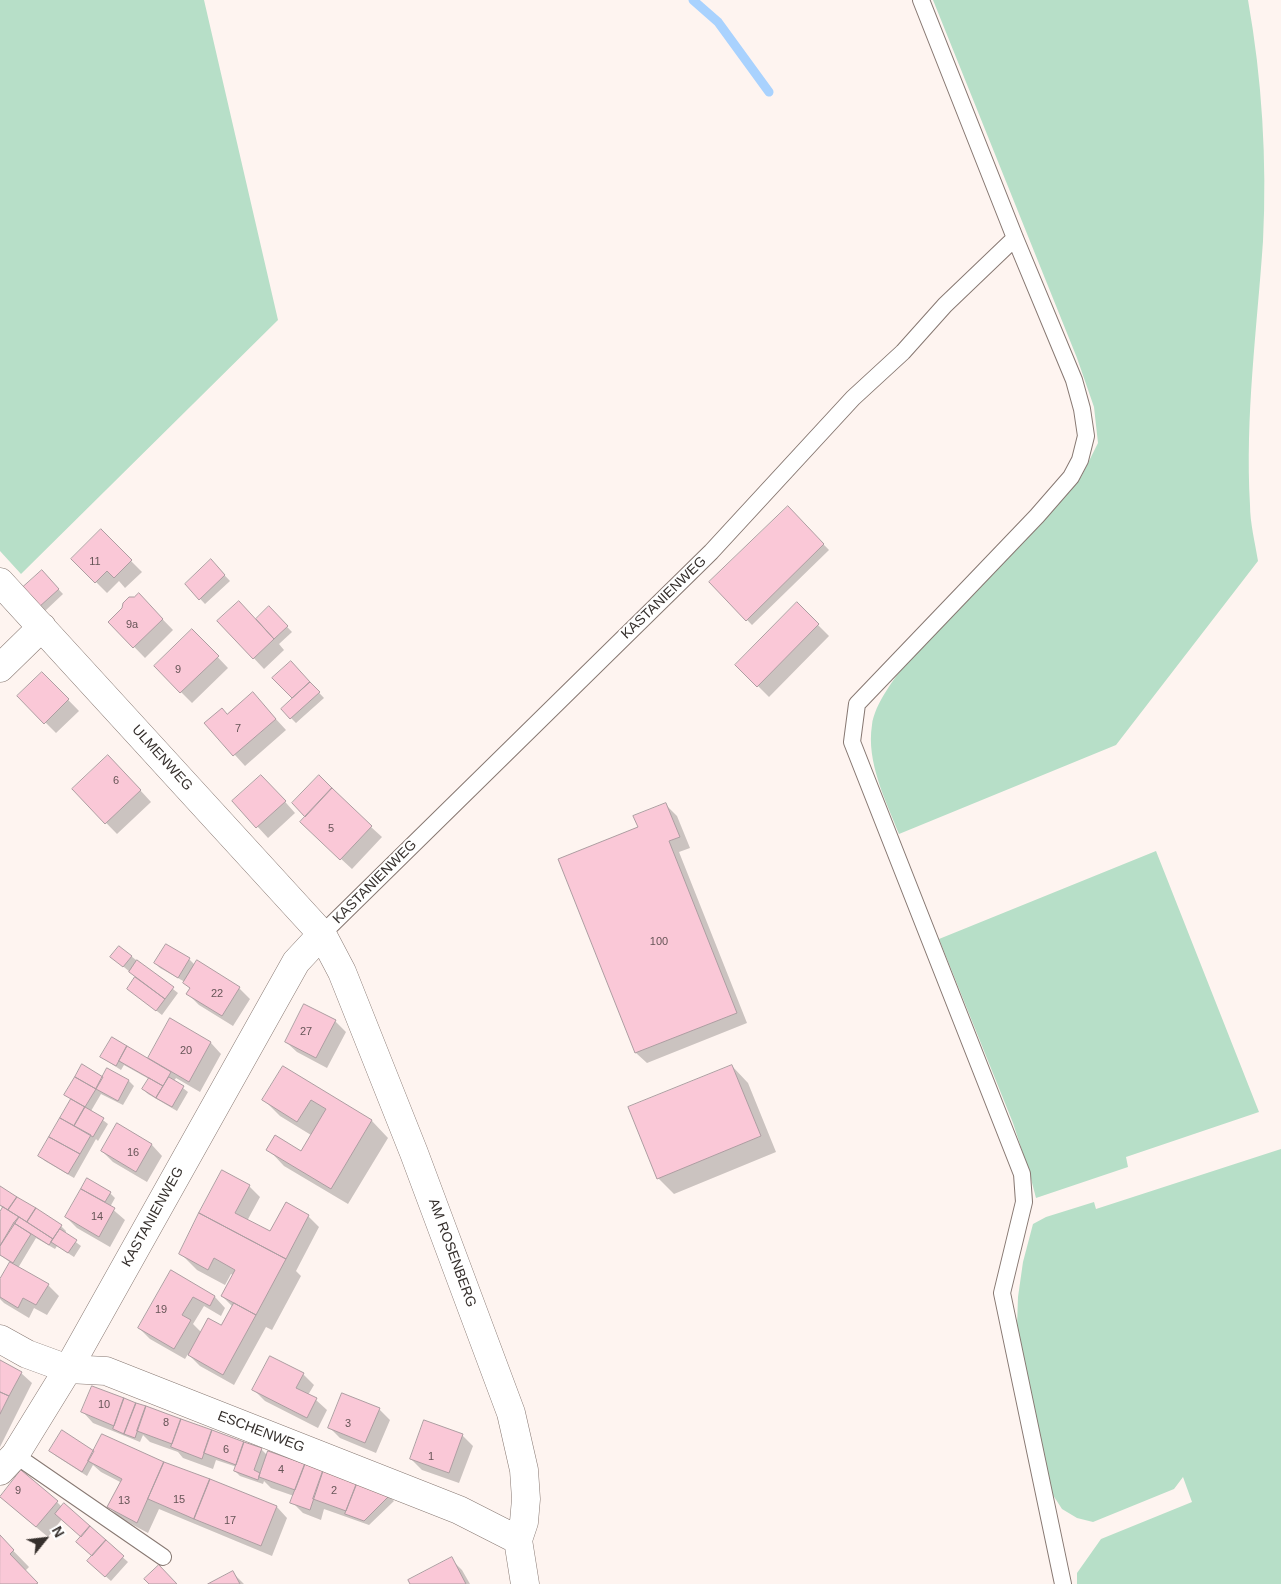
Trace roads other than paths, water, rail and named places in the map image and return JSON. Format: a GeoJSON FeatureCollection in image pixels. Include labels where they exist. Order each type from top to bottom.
{"type":"FeatureCollection","features":[{"type":"Feature","properties":{"kind":"street","name":"ULMENWEG"},"geometry":{"type":"LineString","coordinates":[[0,582],[322,934]]}},
{"type":"Feature","properties":{"kind":"street"},"geometry":{"type":"LineString","coordinates":[[0,668],[42,627]]}},
{"type":"Feature","properties":{"kind":"street","name":"KASTANIENWEG"},"geometry":{"type":"LineString","coordinates":[[7,1463],[68,1368],[296,962],[322,934]]}},
{"type":"Feature","properties":{"kind":"street","name":"AM ROSENBERG"},"geometry":{"type":"LineString","coordinates":[[322,934],[342,972],[414,1153],[511,1413],[524,1470],[526,1498],[524,1522],[518,1540],[525,1584]]}},
{"type":"Feature","properties":{"kind":"street","name":"ESCHENWEG"},"geometry":{"type":"LineString","coordinates":[[0,1338],[27,1354],[68,1368],[106,1371],[459,1510],[518,1540]]}},
{"type":"Feature","properties":{"kind":"lane"},"geometry":{"type":"LineString","coordinates":[[921,0],[1015,238],[1074,380],[1082,409],[1086,436],[1080,460],[1071,477],[1037,516],[857,704],[852,742],[1022,1174],[1024,1202],[1002,1293],[1063,1584]]}},
{"type":"Feature","properties":{"kind":"lane","name":"KASTANIENWEG"},"geometry":{"type":"LineString","coordinates":[[322,934],[711,552],[853,398],[903,352],[944,305],[1015,238]]}},
{"type":"Feature","properties":{"kind":"lane","name":"KASTANIENWEG"},"geometry":{"type":"LineString","coordinates":[[7,1463],[163,1557]]}},
{"type":"Feature","properties":{"kind":"waterway"},"geometry":{"type":"LineString","coordinates":[[693,0],[718,22],[769,92]]}}]}
